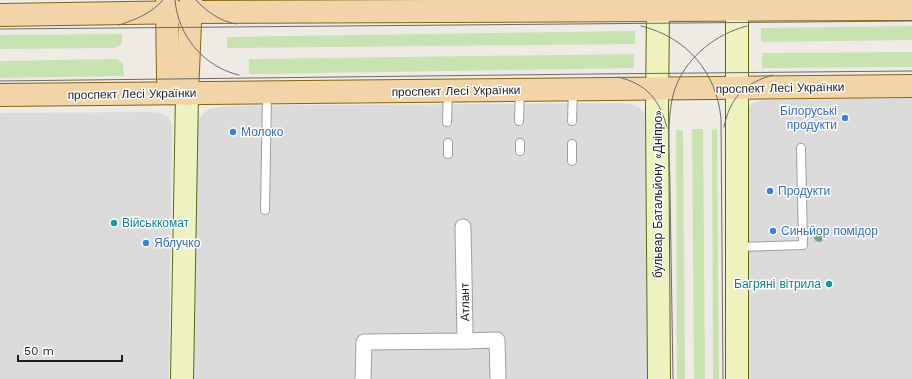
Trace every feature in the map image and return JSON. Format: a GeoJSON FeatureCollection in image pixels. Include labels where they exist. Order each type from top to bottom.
{"type":"FeatureCollection","features":[{"type":"Feature","properties":{"kind":"main road"},"geometry":{"type":"LineString","coordinates":[[210,0],[224,8],[245,12]]}},
{"type":"Feature","properties":{"kind":"main road"},"geometry":{"type":"LineString","coordinates":[[162,4],[168,79],[171,85],[178,91],[187,94],[191,6]]}},
{"type":"Feature","properties":{"kind":"main road"},"geometry":{"type":"LineString","coordinates":[[0,15],[126,13],[162,4],[245,12],[450,5],[658,10],[909,6]]}},
{"type":"Feature","properties":{"kind":"main road","name":"проспект Лесі Українки"},"geometry":{"type":"LineString","coordinates":[[0,95],[912,86]]}},
{"type":"Feature","properties":{"kind":"street"},"geometry":{"type":"LineString","coordinates":[[737,9],[737,379]]}},
{"type":"Feature","properties":{"kind":"street","name":"бульвар Батальйону «Дніпро»"},"geometry":{"type":"LineString","coordinates":[[658,10],[659,379]]}},
{"type":"Feature","properties":{"kind":"street"},"geometry":{"type":"LineString","coordinates":[[182,379],[187,94]]}},
{"type":"Feature","properties":{"kind":"street","name":"Атлант"},"geometry":{"type":"LineString","coordinates":[[463,227],[465,335],[463,234],[463,227]]}},
{"type":"Feature","properties":{"kind":"street"},"geometry":{"type":"LineString","coordinates":[[363,379],[364,342],[465,335],[497,340],[498,379]]}},
{"type":"Feature","properties":{"kind":"lane"},"geometry":{"type":"LineString","coordinates":[[520,90],[520,121]]}},
{"type":"Feature","properties":{"kind":"lane"},"geometry":{"type":"LineString","coordinates":[[572,121],[573,90]]}},
{"type":"Feature","properties":{"kind":"lane"},"geometry":{"type":"LineString","coordinates":[[447,122],[448,91]]}},
{"type":"Feature","properties":{"kind":"lane"},"geometry":{"type":"LineString","coordinates":[[265,210],[267,93]]}},
{"type":"Feature","properties":{"kind":"lane"},"geometry":{"type":"LineString","coordinates":[[448,143],[448,154]]}},
{"type":"Feature","properties":{"kind":"lane"},"geometry":{"type":"LineString","coordinates":[[572,144],[572,161]]}},
{"type":"Feature","properties":{"kind":"lane"},"geometry":{"type":"LineString","coordinates":[[737,247],[803,245],[801,148]]}},
{"type":"Feature","properties":{"kind":"shaded area"},"geometry":{"type":"Polygon","coordinates":[[[912,98],[912,379],[747,379],[746,113],[751,104],[761,100],[912,98]]]}},
{"type":"Feature","properties":{"kind":"shaded area"},"geometry":{"type":"Polygon","coordinates":[[[620,103],[638,107],[645,114],[648,122],[651,379],[193,379],[197,126],[203,114],[209,109],[226,106],[620,103]]]}},
{"type":"Feature","properties":{"kind":"shaded area"},"geometry":{"type":"Polygon","coordinates":[[[152,112],[167,116],[171,122],[172,129],[169,379],[0,379],[0,113],[152,112]]]}},
{"type":"Feature","properties":{"kind":"green space"},"geometry":{"type":"Polygon","coordinates":[[[912,26],[912,40],[761,42],[761,28],[912,26]]]}},
{"type":"Feature","properties":{"kind":"green space"},"geometry":{"type":"Polygon","coordinates":[[[635,31],[635,44],[227,48],[227,37],[635,31]]]}},
{"type":"Feature","properties":{"kind":"green space"},"geometry":{"type":"Polygon","coordinates":[[[122,34],[121,45],[113,48],[0,49],[0,35],[122,34]]]}},
{"type":"Feature","properties":{"kind":"green space"},"geometry":{"type":"Polygon","coordinates":[[[912,52],[912,67],[762,68],[762,53],[912,52]]]}},
{"type":"Feature","properties":{"kind":"green space"},"geometry":{"type":"Polygon","coordinates":[[[634,54],[634,68],[249,74],[249,59],[634,54]]]}},
{"type":"Feature","properties":{"kind":"green space"},"geometry":{"type":"Polygon","coordinates":[[[118,59],[123,64],[124,76],[0,78],[0,61],[118,59]]]}},
{"type":"Feature","properties":{"kind":"green space"},"geometry":{"type":"Polygon","coordinates":[[[692,129],[703,129],[705,379],[694,379],[692,129]]]}},
{"type":"Feature","properties":{"kind":"green space"},"geometry":{"type":"Polygon","coordinates":[[[717,129],[719,379],[713,379],[712,130],[717,129]]]}},
{"type":"Feature","properties":{"kind":"green space"},"geometry":{"type":"Polygon","coordinates":[[[676,130],[683,130],[685,379],[677,379],[676,130]]]}},
{"type":"Feature","properties":{"kind":"tram line"},"geometry":{"type":"LineString","coordinates":[[119,25],[143,16],[154,9],[163,0]]}},
{"type":"Feature","properties":{"kind":"tram line"},"geometry":{"type":"LineString","coordinates":[[175,0],[181,26],[195,48],[215,65],[226,71],[239,75]]}},
{"type":"Feature","properties":{"kind":"tram line"},"geometry":{"type":"LineString","coordinates":[[196,0],[214,15],[225,21],[236,24]]}},
{"type":"Feature","properties":{"kind":"tram line"},"geometry":{"type":"LineString","coordinates":[[0,29],[912,21]]}},
{"type":"Feature","properties":{"kind":"tram line"},"geometry":{"type":"LineString","coordinates":[[641,26],[657,31],[672,39],[697,59],[706,72],[718,102],[721,119],[723,379]]}},
{"type":"Feature","properties":{"kind":"tram line"},"geometry":{"type":"LineString","coordinates":[[673,379],[669,137],[670,110],[676,86],[681,75],[696,56],[714,41],[747,26]]}},
{"type":"Feature","properties":{"kind":"tram line"},"geometry":{"type":"LineString","coordinates":[[0,81],[912,71]]}},
{"type":"Feature","properties":{"kind":"tram line"},"geometry":{"type":"LineString","coordinates":[[724,127],[730,108],[740,93],[754,82],[773,75]]}},
{"type":"Feature","properties":{"kind":"tram line"},"geometry":{"type":"LineString","coordinates":[[618,77],[637,84],[651,95],[660,109],[667,128]]}},
{"type":"Feature","properties":{"kind":"place","name":"Білоруські продукти"},"geometry":{"type":"Point","coordinates":[845,118]}},
{"type":"Feature","properties":{"kind":"place","name":"Молоко"},"geometry":{"type":"Point","coordinates":[233,132]}},
{"type":"Feature","properties":{"kind":"place","name":"Продукти"},"geometry":{"type":"Point","coordinates":[770,191]}},
{"type":"Feature","properties":{"kind":"place","name":"Військкомат"},"geometry":{"type":"Point","coordinates":[114,223]}},
{"type":"Feature","properties":{"kind":"place","name":"Синьйор помідор"},"geometry":{"type":"Point","coordinates":[773,231]}},
{"type":"Feature","properties":{"kind":"place","name":"Яблучко"},"geometry":{"type":"Point","coordinates":[146,243]}},
{"type":"Feature","properties":{"kind":"place","name":"Багряні вітрила"},"geometry":{"type":"Point","coordinates":[829,284]}}]}
